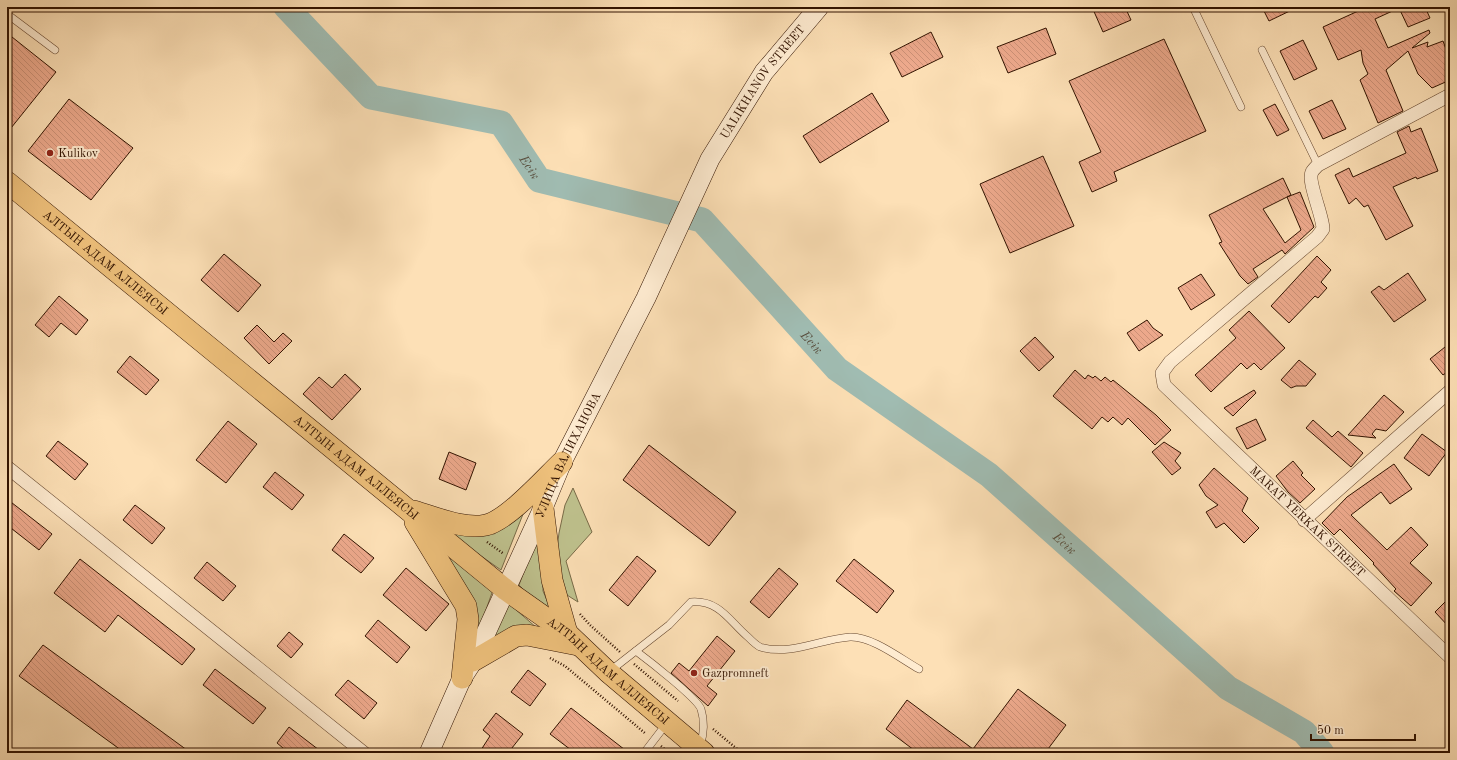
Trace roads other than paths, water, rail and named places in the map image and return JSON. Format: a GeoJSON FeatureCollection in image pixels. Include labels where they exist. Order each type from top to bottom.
{"type":"FeatureCollection","features":[{"type":"Feature","properties":{"kind":"main road","name":"UALIKHANOV STREET"},"geometry":{"type":"LineString","coordinates":[[710,160],[764,72],[819,7]]}},
{"type":"Feature","properties":{"kind":"main road","name":"УЛИЦА ВАЛИХАНОВА"},"geometry":{"type":"LineString","coordinates":[[429,753],[462,678],[472,661],[506,590],[562,462],[646,298],[710,160]]}},
{"type":"Feature","properties":{"kind":"main road","name":"АЛТЫН АДАМ АЛЛЕЯСЫ"},"geometry":{"type":"LineString","coordinates":[[7,182],[506,590],[583,646],[608,672],[702,751]]}},
{"type":"Feature","properties":{"kind":"main road"},"geometry":{"type":"LineString","coordinates":[[408,510],[466,525],[486,525],[503,517],[562,462]]}},
{"type":"Feature","properties":{"kind":"main road"},"geometry":{"type":"LineString","coordinates":[[543,508],[552,580],[567,633]]}},
{"type":"Feature","properties":{"kind":"main road"},"geometry":{"type":"LineString","coordinates":[[408,510],[466,606],[468,619],[462,678]]}},
{"type":"Feature","properties":{"kind":"main road"},"geometry":{"type":"LineString","coordinates":[[472,661],[516,636],[527,635],[583,646]]}},
{"type":"Feature","properties":{"kind":"street"},"geometry":{"type":"LineString","coordinates":[[1318,165],[1450,95]]}},
{"type":"Feature","properties":{"kind":"street","name":"MARAT YERKAK STREET"},"geometry":{"type":"LineString","coordinates":[[1318,165],[1311,173],[1311,181],[1323,218],[1323,229],[1317,237],[1170,362],[1162,373],[1164,385],[1304,520],[1450,657]]}},
{"type":"Feature","properties":{"kind":"street"},"geometry":{"type":"LineString","coordinates":[[1304,520],[1450,391]]}},
{"type":"Feature","properties":{"kind":"street"},"geometry":{"type":"LineString","coordinates":[[7,467],[364,753]]}},
{"type":"Feature","properties":{"kind":"lane"},"geometry":{"type":"LineString","coordinates":[[1193,7],[1241,107]]}},
{"type":"Feature","properties":{"kind":"lane"},"geometry":{"type":"LineString","coordinates":[[7,17],[11,18],[55,50]]}},
{"type":"Feature","properties":{"kind":"lane"},"geometry":{"type":"LineString","coordinates":[[1262,50],[1318,165]]}},
{"type":"Feature","properties":{"kind":"lane"},"geometry":{"type":"LineString","coordinates":[[608,672],[669,625],[691,602],[700,601],[723,611],[758,646],[777,650],[801,648],[851,637],[874,642],[920,669]]}},
{"type":"Feature","properties":{"kind":"lane"},"geometry":{"type":"LineString","coordinates":[[636,651],[656,666],[701,708],[704,722],[702,751]]}},
{"type":"Feature","properties":{"kind":"lane"},"geometry":{"type":"LineString","coordinates":[[644,753],[667,723]]}},
{"type":"Feature","properties":{"kind":"waterway","name":"Есік"},"geometry":{"type":"LineString","coordinates":[[286,7],[371,97],[501,123],[539,180],[702,220],[837,369],[989,475],[1228,688],[1304,732],[1322,753]]}},
{"type":"Feature","properties":{"kind":"place","name":"Kulikov"},"geometry":{"type":"Point","coordinates":[50,153]}},
{"type":"Feature","properties":{"kind":"place","name":"Gazpromneft"},"geometry":{"type":"Point","coordinates":[694,673]}}]}
